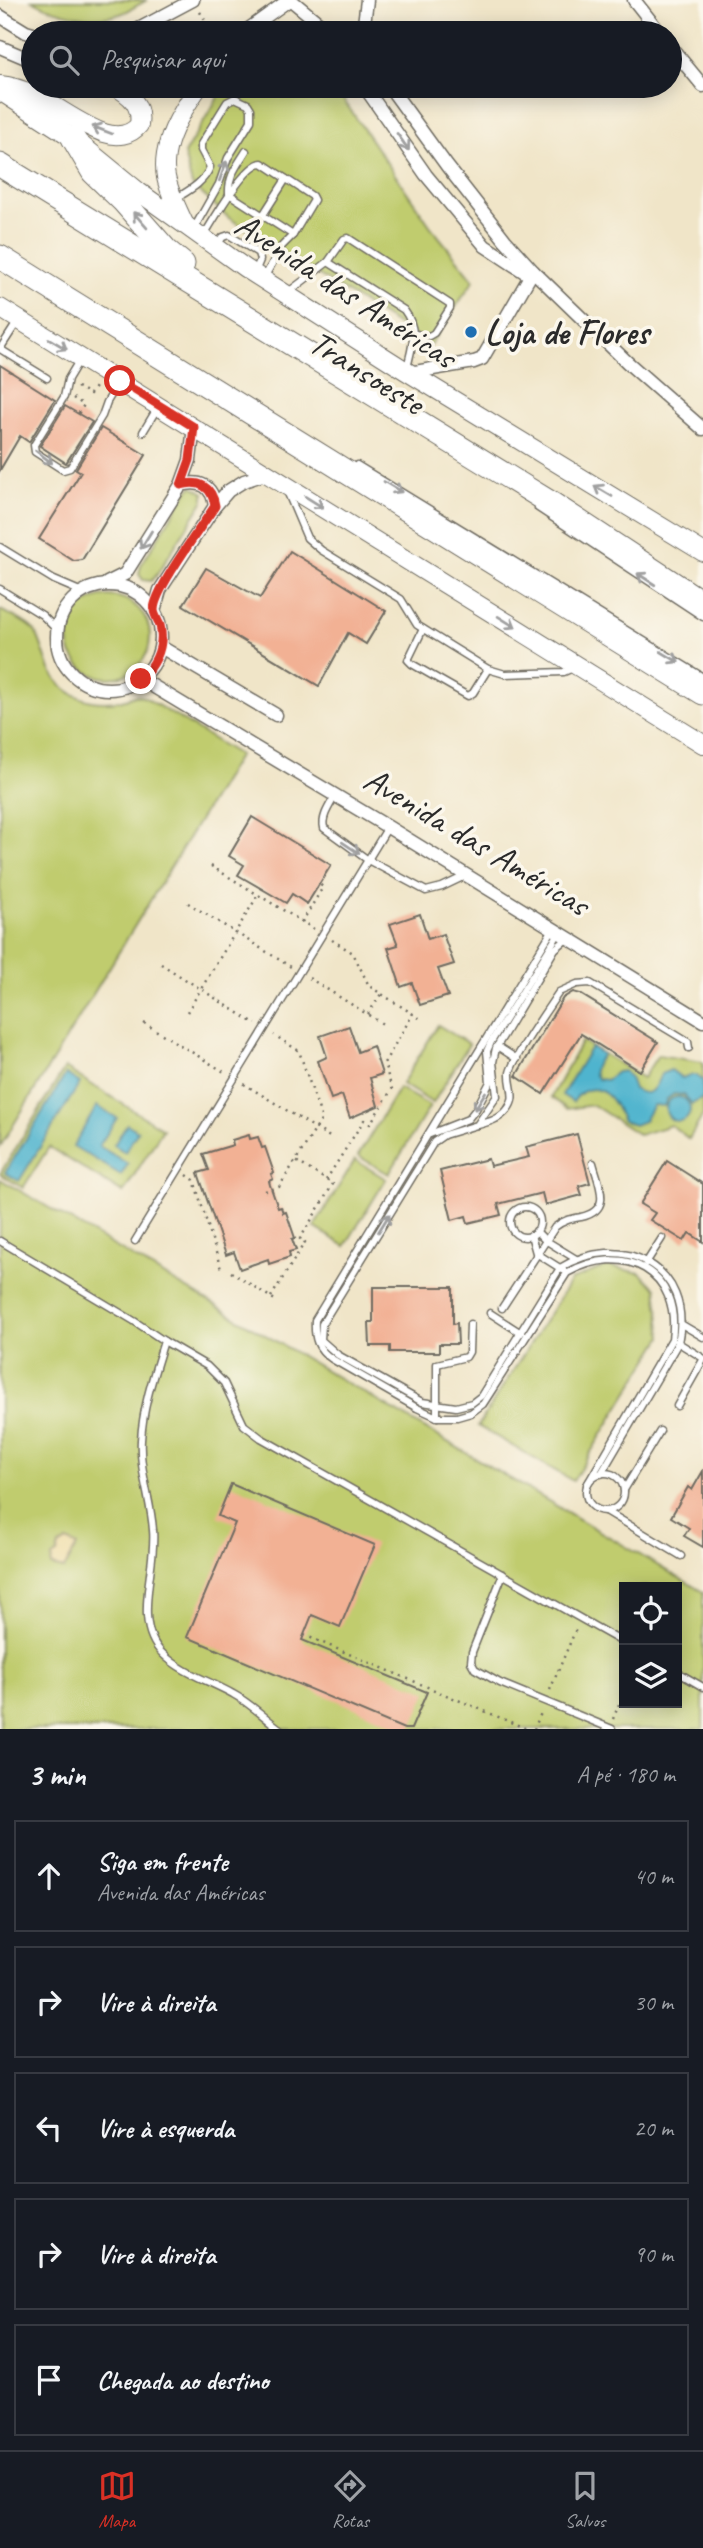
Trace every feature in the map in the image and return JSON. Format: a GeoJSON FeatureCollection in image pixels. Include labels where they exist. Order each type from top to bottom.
{"type":"FeatureCollection","features":[{"type":"Feature","properties":{"kind":"highway"},"geometry":{"type":"LineString","coordinates":[[73,138],[93,172],[167,251],[217,288],[245,314]]}},
{"type":"Feature","properties":{"kind":"highway","name":"Avenida das Américas"},"geometry":{"type":"LineString","coordinates":[[0,165],[554,505],[703,603]]}},
{"type":"Feature","properties":{"kind":"highway"},"geometry":{"type":"LineString","coordinates":[[1,259],[703,694]]}},
{"type":"Feature","properties":{"kind":"main road"},"geometry":{"type":"LineString","coordinates":[[0,85],[21,89]]}},
{"type":"Feature","properties":{"kind":"main road","name":"Avenida das Américas"},"geometry":{"type":"LineString","coordinates":[[0,91],[73,138],[198,236],[259,277],[408,372],[703,552]]}},
{"type":"Feature","properties":{"kind":"main road"},"geometry":{"type":"LineString","coordinates":[[40,98],[105,133],[121,135],[133,133],[139,125],[139,110],[131,98]]}},
{"type":"Feature","properties":{"kind":"main road"},"geometry":{"type":"LineString","coordinates":[[191,98],[172,133],[167,152],[166,177],[174,200],[198,236]]}},
{"type":"Feature","properties":{"kind":"main road"},"geometry":{"type":"LineString","coordinates":[[0,308],[703,744]]}},
{"type":"Feature","properties":{"kind":"street"},"geometry":{"type":"LineString","coordinates":[[154,21],[193,0]]}},
{"type":"Feature","properties":{"kind":"street"},"geometry":{"type":"LineString","coordinates":[[260,21],[290,0],[316,21]]}},
{"type":"Feature","properties":{"kind":"street"},"geometry":{"type":"LineString","coordinates":[[364,21],[367,0]]}},
{"type":"Feature","properties":{"kind":"street"},"geometry":{"type":"LineString","coordinates":[[634,0],[651,21]]}},
{"type":"Feature","properties":{"kind":"street"},"geometry":{"type":"LineString","coordinates":[[0,16],[21,29]]}},
{"type":"Feature","properties":{"kind":"street"},"geometry":{"type":"LineString","coordinates":[[0,47],[21,56]]}},
{"type":"Feature","properties":{"kind":"street"},"geometry":{"type":"LineString","coordinates":[[682,61],[703,86]]}},
{"type":"Feature","properties":{"kind":"street"},"geometry":{"type":"LineString","coordinates":[[372,98],[426,175],[485,246],[531,273]]}},
{"type":"Feature","properties":{"kind":"street"},"geometry":{"type":"LineString","coordinates":[[398,98],[531,273],[703,429]]}},
{"type":"Feature","properties":{"kind":"street"},"geometry":{"type":"LineString","coordinates":[[408,372],[482,359],[531,273]]}},
{"type":"Feature","properties":{"kind":"street"},"geometry":{"type":"LineString","coordinates":[[103,585],[118,586],[145,599],[154,611],[161,635],[161,648],[150,670],[141,679],[126,687],[109,690],[92,687],[77,679],[65,667],[58,651],[57,630],[60,617],[69,603],[82,592],[125,574],[181,485],[190,460],[194,427]]}},
{"type":"Feature","properties":{"kind":"street"},"geometry":{"type":"LineString","coordinates":[[154,611],[160,590],[215,506],[228,491],[244,481],[276,477]]}},
{"type":"Feature","properties":{"kind":"street"},"geometry":{"type":"LineString","coordinates":[[181,485],[194,481],[207,487],[213,495],[215,506]]}},
{"type":"Feature","properties":{"kind":"street"},"geometry":{"type":"LineString","coordinates":[[161,648],[276,715]]}},
{"type":"Feature","properties":{"kind":"street","name":"Avenida das Américas"},"geometry":{"type":"LineString","coordinates":[[141,679],[703,1021]]}},
{"type":"Feature","properties":{"kind":"lane"},"geometry":{"type":"LineString","coordinates":[[174,200],[198,184],[209,172],[210,167],[201,150],[201,144],[227,102],[235,98],[248,104],[251,109],[250,121],[228,158],[198,236]]}},
{"type":"Feature","properties":{"kind":"lane"},"geometry":{"type":"LineString","coordinates":[[229,194],[232,174],[246,151]]}},
{"type":"Feature","properties":{"kind":"lane"},"geometry":{"type":"LineString","coordinates":[[198,236],[256,163],[262,163],[312,196],[314,200],[293,235],[259,277]]}},
{"type":"Feature","properties":{"kind":"lane"},"geometry":{"type":"LineString","coordinates":[[263,215],[286,179]]}},
{"type":"Feature","properties":{"kind":"lane"},"geometry":{"type":"LineString","coordinates":[[229,194],[293,235]]}},
{"type":"Feature","properties":{"kind":"lane"},"geometry":{"type":"LineString","coordinates":[[286,294],[328,262],[344,239],[348,238],[450,303],[450,308],[434,333],[429,336],[415,334]]}},
{"type":"Feature","properties":{"kind":"lane"},"geometry":{"type":"LineString","coordinates":[[328,262],[404,310],[415,334],[408,372]]}},
{"type":"Feature","properties":{"kind":"lane"},"geometry":{"type":"LineString","coordinates":[[19,319],[0,349],[47,378]]}},
{"type":"Feature","properties":{"kind":"lane"},"geometry":{"type":"LineString","coordinates":[[81,358],[68,379],[64,397],[34,445],[35,452],[63,470],[70,468],[120,381]]}},
{"type":"Feature","properties":{"kind":"lane"},"geometry":{"type":"LineString","coordinates":[[143,432],[159,405]]}},
{"type":"Feature","properties":{"kind":"lane"},"geometry":{"type":"LineString","coordinates":[[346,458],[703,677]]}},
{"type":"Feature","properties":{"kind":"lane"},"geometry":{"type":"LineString","coordinates":[[276,477],[307,538],[321,550],[401,599],[417,625],[423,629],[488,669],[505,674],[564,672],[578,666]]}},
{"type":"Feature","properties":{"kind":"lane"},"geometry":{"type":"LineString","coordinates":[[526,501],[703,617]]}},
{"type":"Feature","properties":{"kind":"lane"},"geometry":{"type":"LineString","coordinates":[[0,547],[54,580],[82,592]]}},
{"type":"Feature","properties":{"kind":"lane"},"geometry":{"type":"LineString","coordinates":[[0,590],[41,615],[57,630]]}},
{"type":"Feature","properties":{"kind":"lane"},"geometry":{"type":"LineString","coordinates":[[423,629],[409,655],[408,660],[412,664],[468,696],[473,693],[488,669]]}},
{"type":"Feature","properties":{"kind":"lane"},"geometry":{"type":"LineString","coordinates":[[335,796],[326,814],[324,828],[368,860],[426,891],[433,891],[466,875]]}},
{"type":"Feature","properties":{"kind":"lane"},"geometry":{"type":"LineString","coordinates":[[135,1241],[388,827]]}},
{"type":"Feature","properties":{"kind":"lane"},"geometry":{"type":"LineString","coordinates":[[477,1125],[497,1096],[493,1062],[497,1046],[555,949],[560,933]]}},
{"type":"Feature","properties":{"kind":"lane"},"geometry":{"type":"LineString","coordinates":[[428,1136],[468,1119],[485,1096],[490,1082],[488,1051],[491,1042],[560,933]]}},
{"type":"Feature","properties":{"kind":"lane"},"geometry":{"type":"LineString","coordinates":[[560,933],[428,1136],[315,1320],[314,1331],[316,1342],[325,1354],[417,1408],[438,1417],[457,1417],[471,1413],[484,1404],[560,1268],[576,1259],[600,1253],[627,1254],[646,1264],[672,1286],[677,1297],[682,1325],[601,1474],[591,1479],[587,1485]]}},
{"type":"Feature","properties":{"kind":"lane"},"geometry":{"type":"LineString","coordinates":[[681,1556],[606,1511],[594,1508],[589,1503],[586,1491],[587,1485],[675,1341],[675,1320],[669,1297],[646,1264],[606,1259],[583,1264],[567,1273],[481,1396],[456,1407],[422,1402],[338,1355],[321,1340],[322,1324],[434,1142],[444,1135],[498,1118],[508,1110],[514,1098],[510,1073],[516,1059],[559,992],[568,987],[590,983],[688,1042],[689,1048]]}},
{"type":"Feature","properties":{"kind":"lane"},"geometry":{"type":"LineString","coordinates":[[497,1046],[516,1059]]}},
{"type":"Feature","properties":{"kind":"lane"},"geometry":{"type":"LineString","coordinates":[[502,1308],[555,1227],[564,1220],[584,1216],[599,1207],[603,1198],[593,1163]]}},
{"type":"Feature","properties":{"kind":"lane"},"geometry":{"type":"LineString","coordinates":[[536,1254],[534,1233],[540,1222],[537,1212],[528,1207],[519,1208],[512,1215],[513,1230],[521,1236],[534,1233],[583,1264]]}},
{"type":"Feature","properties":{"kind":"lane"},"geometry":{"type":"LineString","coordinates":[[646,1264],[662,1238]]}},
{"type":"Feature","properties":{"kind":"lane"},"geometry":{"type":"LineString","coordinates":[[0,1241],[207,1366],[223,1383],[244,1425],[261,1438],[619,1640]]}},
{"type":"Feature","properties":{"kind":"lane"},"geometry":{"type":"LineString","coordinates":[[536,1254],[567,1273]]}},
{"type":"Feature","properties":{"kind":"lane"},"geometry":{"type":"LineString","coordinates":[[490,1313],[524,1334]]}},
{"type":"Feature","properties":{"kind":"lane"},"geometry":{"type":"LineString","coordinates":[[675,1320],[703,1337]]}},
{"type":"Feature","properties":{"kind":"lane"},"geometry":{"type":"LineString","coordinates":[[438,1417],[437,1364],[466,1357],[470,1352],[470,1324]]}},
{"type":"Feature","properties":{"kind":"lane"},"geometry":{"type":"LineString","coordinates":[[164,1341],[145,1400],[140,1442],[153,1531],[147,1613],[152,1638],[163,1654],[188,1671],[236,1695],[280,1729]]}},
{"type":"Feature","properties":{"kind":"lane"},"geometry":{"type":"LineString","coordinates":[[675,1341],[703,1359],[677,1406]]}},
{"type":"Feature","properties":{"kind":"lane"},"geometry":{"type":"LineString","coordinates":[[606,1511],[612,1510],[621,1502],[624,1490],[660,1431]]}},
{"type":"Feature","properties":{"kind":"lane"},"geometry":{"type":"LineString","coordinates":[[601,1474],[618,1479],[624,1490]]}},
{"type":"Feature","properties":{"kind":"lane"},"geometry":{"type":"LineString","coordinates":[[503,1574],[472,1652],[471,1662],[475,1669],[500,1683],[611,1728]]}},
{"type":"Feature","properties":{"kind":"lane"},"geometry":{"type":"LineString","coordinates":[[682,1675],[703,1687]]}},
{"type":"Feature","properties":{"kind":"path"},"geometry":{"type":"LineString","coordinates":[[193,0],[206,21]]}},
{"type":"Feature","properties":{"kind":"path"},"geometry":{"type":"LineString","coordinates":[[78,414],[84,405],[71,397],[77,386],[90,394],[94,387]]}},
{"type":"Feature","properties":{"kind":"path"},"geometry":{"type":"LineString","coordinates":[[302,922],[323,887],[319,884]]}},
{"type":"Feature","properties":{"kind":"path"},"geometry":{"type":"LineString","coordinates":[[187,1012],[258,895]]}},
{"type":"Feature","properties":{"kind":"path"},"geometry":{"type":"LineString","coordinates":[[188,903],[386,1026]]}},
{"type":"Feature","properties":{"kind":"path"},"geometry":{"type":"LineString","coordinates":[[161,964],[299,1051],[323,1119],[279,1187],[265,1191]]}},
{"type":"Feature","properties":{"kind":"path"},"geometry":{"type":"LineString","coordinates":[[368,1014],[381,994]]}},
{"type":"Feature","properties":{"kind":"path"},"geometry":{"type":"LineString","coordinates":[[326,1180],[364,1120],[370,1124],[392,1089],[384,1063],[413,1014]]}},
{"type":"Feature","properties":{"kind":"path"},"geometry":{"type":"LineString","coordinates":[[271,1297],[305,1242],[300,1239],[333,1184],[296,1161]]}},
{"type":"Feature","properties":{"kind":"path"},"geometry":{"type":"LineString","coordinates":[[179,1170],[194,1180],[221,1269]]}},
{"type":"Feature","properties":{"kind":"path"},"geometry":{"type":"LineString","coordinates":[[231,1272],[278,1301]]}},
{"type":"Feature","properties":{"kind":"path"},"geometry":{"type":"LineString","coordinates":[[534,1729],[580,1618]]}},
{"type":"Feature","properties":{"kind":"path"},"geometry":{"type":"LineString","coordinates":[[304,1635],[527,1729]]}},
{"type":"Feature","properties":{"kind":"path"},"geometry":{"type":"LineString","coordinates":[[611,1728],[619,1706]]}},
{"type":"Feature","properties":{"kind":"green space"},"geometry":{"type":"Polygon","coordinates":[[[32,0],[147,0],[123,13],[100,18],[64,13],[32,0]]]}},
{"type":"Feature","properties":{"kind":"green space"},"geometry":{"type":"Polygon","coordinates":[[[218,98],[342,98],[431,227],[474,280],[430,345],[229,218],[192,185],[184,154],[218,98]]]}},
{"type":"Feature","properties":{"kind":"green space"},"geometry":{"type":"Polygon","coordinates":[[[193,486],[204,493],[204,500],[156,576],[151,581],[143,580],[139,574],[141,565],[193,486]]]}},
{"type":"Feature","properties":{"kind":"green space"},"geometry":{"type":"Polygon","coordinates":[[[101,596],[117,596],[132,603],[143,614],[150,629],[147,653],[138,666],[117,678],[101,678],[86,671],[75,660],[68,645],[68,629],[75,614],[86,603],[101,596]]]}},
{"type":"Feature","properties":{"kind":"green space"},"geometry":{"type":"Polygon","coordinates":[[[0,610],[33,629],[52,673],[69,691],[90,701],[101,702],[137,695],[144,697],[239,755],[0,1147],[0,610]]]}},
{"type":"Feature","properties":{"kind":"green space"},"geometry":{"type":"Polygon","coordinates":[[[438,1025],[469,1044],[433,1103],[402,1084],[438,1025]]]}},
{"type":"Feature","properties":{"kind":"green space"},"geometry":{"type":"Polygon","coordinates":[[[582,1041],[643,1078],[658,1055],[703,1062],[703,1115],[689,1139],[671,1125],[639,1135],[593,1105],[567,1109],[551,1097],[582,1041]]]}},
{"type":"Feature","properties":{"kind":"green space"},"geometry":{"type":"Polygon","coordinates":[[[65,1068],[163,1129],[123,1193],[49,1147],[23,1188],[0,1174],[65,1068]]]}},
{"type":"Feature","properties":{"kind":"green space"},"geometry":{"type":"Polygon","coordinates":[[[399,1088],[430,1106],[389,1174],[358,1156],[399,1088]]]}},
{"type":"Feature","properties":{"kind":"green space"},"geometry":{"type":"Polygon","coordinates":[[[355,1160],[386,1179],[345,1246],[314,1227],[355,1160]]]}},
{"type":"Feature","properties":{"kind":"green space"},"geometry":{"type":"Polygon","coordinates":[[[0,1179],[703,1592],[703,1729],[0,1729],[0,1179]]]}},
{"type":"Feature","properties":{"kind":"green space"},"geometry":{"type":"Polygon","coordinates":[[[607,1266],[640,1273],[656,1288],[662,1337],[573,1481],[478,1426],[571,1280],[607,1266]]]}},
{"type":"Feature","properties":{"kind":"sand"},"geometry":{"type":"Polygon","coordinates":[[[67,1541],[77,1546],[64,1569],[51,1566],[52,1557],[57,1554],[59,1546],[67,1541]]]}},
{"type":"Feature","properties":{"kind":"water"},"geometry":{"type":"Polygon","coordinates":[[[591,1047],[603,1054],[594,1070],[598,1079],[606,1080],[617,1072],[624,1071],[634,1089],[648,1093],[654,1088],[661,1074],[671,1070],[682,1078],[696,1075],[703,1081],[703,1098],[692,1104],[684,1095],[674,1094],[667,1099],[664,1106],[653,1105],[644,1121],[634,1125],[623,1121],[611,1099],[600,1091],[594,1089],[583,1092],[573,1102],[562,1095],[591,1047]]]}},
{"type":"Feature","properties":{"kind":"water"},"geometry":{"type":"Polygon","coordinates":[[[66,1074],[80,1083],[19,1181],[5,1173],[66,1074]]]}},
{"type":"Feature","properties":{"kind":"water"},"geometry":{"type":"Polygon","coordinates":[[[678,1097],[687,1100],[690,1109],[687,1118],[678,1121],[669,1118],[666,1109],[669,1100],[678,1097]]]}},
{"type":"Feature","properties":{"kind":"water"},"geometry":{"type":"Polygon","coordinates":[[[97,1106],[117,1118],[99,1146],[128,1164],[121,1175],[73,1146],[97,1106]]]}},
{"type":"Feature","properties":{"kind":"water"},"geometry":{"type":"Polygon","coordinates":[[[127,1124],[138,1131],[125,1152],[114,1145],[127,1124]]]}},
{"type":"Feature","properties":{"kind":"building"},"geometry":{"type":"Polygon","coordinates":[[[0,365],[55,400],[29,442],[20,436],[0,470],[0,365]]]}},
{"type":"Feature","properties":{"kind":"building"},"geometry":{"type":"Polygon","coordinates":[[[65,406],[92,422],[66,463],[40,446],[65,406]]]}},
{"type":"Feature","properties":{"kind":"building"},"geometry":{"type":"Polygon","coordinates":[[[101,428],[146,455],[82,560],[74,561],[39,539],[81,472],[76,469],[101,428]]]}},
{"type":"Feature","properties":{"kind":"building"},"geometry":{"type":"Polygon","coordinates":[[[290,551],[386,611],[366,644],[348,633],[319,686],[183,605],[206,568],[260,598],[290,551]]]}},
{"type":"Feature","properties":{"kind":"building"},"geometry":{"type":"Polygon","coordinates":[[[252,817],[331,865],[307,904],[292,894],[286,903],[238,875],[244,865],[229,856],[252,817]]]}},
{"type":"Feature","properties":{"kind":"building"},"geometry":{"type":"Polygon","coordinates":[[[420,914],[428,939],[443,934],[454,964],[438,969],[448,996],[420,1005],[412,983],[401,987],[388,948],[398,945],[390,924],[420,914]]]}},
{"type":"Feature","properties":{"kind":"building"},"geometry":{"type":"Polygon","coordinates":[[[573,992],[658,1042],[640,1071],[581,1034],[543,1094],[516,1076],[563,998],[573,992]]]}},
{"type":"Feature","properties":{"kind":"building"},"geometry":{"type":"Polygon","coordinates":[[[349,1026],[358,1052],[373,1046],[382,1074],[370,1078],[378,1106],[350,1118],[342,1095],[331,1099],[318,1061],[327,1057],[320,1036],[349,1026]]]}},
{"type":"Feature","properties":{"kind":"building"},"geometry":{"type":"Polygon","coordinates":[[[577,1134],[590,1183],[579,1186],[582,1195],[545,1205],[542,1193],[498,1204],[501,1215],[468,1223],[466,1216],[452,1220],[440,1171],[488,1159],[490,1166],[529,1157],[526,1147],[577,1134]]]}},
{"type":"Feature","properties":{"kind":"building"},"geometry":{"type":"Polygon","coordinates":[[[249,1135],[250,1139],[258,1137],[262,1148],[265,1147],[274,1173],[271,1174],[273,1179],[269,1181],[270,1185],[278,1208],[281,1207],[283,1213],[286,1212],[296,1250],[289,1252],[290,1257],[269,1264],[268,1259],[240,1269],[234,1252],[226,1255],[198,1173],[209,1170],[203,1154],[233,1145],[232,1140],[249,1135]]]}},
{"type":"Feature","properties":{"kind":"building"},"geometry":{"type":"Polygon","coordinates":[[[667,1161],[703,1184],[703,1242],[689,1233],[684,1241],[650,1220],[655,1213],[640,1204],[667,1161]]]}},
{"type":"Feature","properties":{"kind":"building"},"geometry":{"type":"Polygon","coordinates":[[[373,1287],[453,1287],[453,1324],[457,1323],[458,1344],[439,1344],[439,1352],[390,1352],[390,1346],[370,1346],[369,1322],[373,1322],[373,1287]]]}},
{"type":"Feature","properties":{"kind":"building"},"geometry":{"type":"Polygon","coordinates":[[[703,1471],[703,1547],[684,1536],[689,1528],[671,1517],[688,1487],[692,1490],[703,1471]]]}},
{"type":"Feature","properties":{"kind":"building"},"geometry":{"type":"Polygon","coordinates":[[[231,1484],[375,1545],[340,1627],[312,1615],[302,1640],[427,1692],[411,1729],[404,1729],[187,1637],[235,1523],[218,1516],[231,1484]]]}},
{"type":"Feature","properties":{"kind":"place","name":"Loja de Flores"},"geometry":{"type":"Point","coordinates":[471,332]}},
{"type":"Feature","properties":{"kind":"route"},"geometry":{"type":"LineString","coordinates":[[120,381],[194,427],[190,460],[181,485],[194,481],[207,487],[213,495],[215,506],[160,590],[154,611],[159,622],[161,648],[150,670],[141,679]]}}]}
